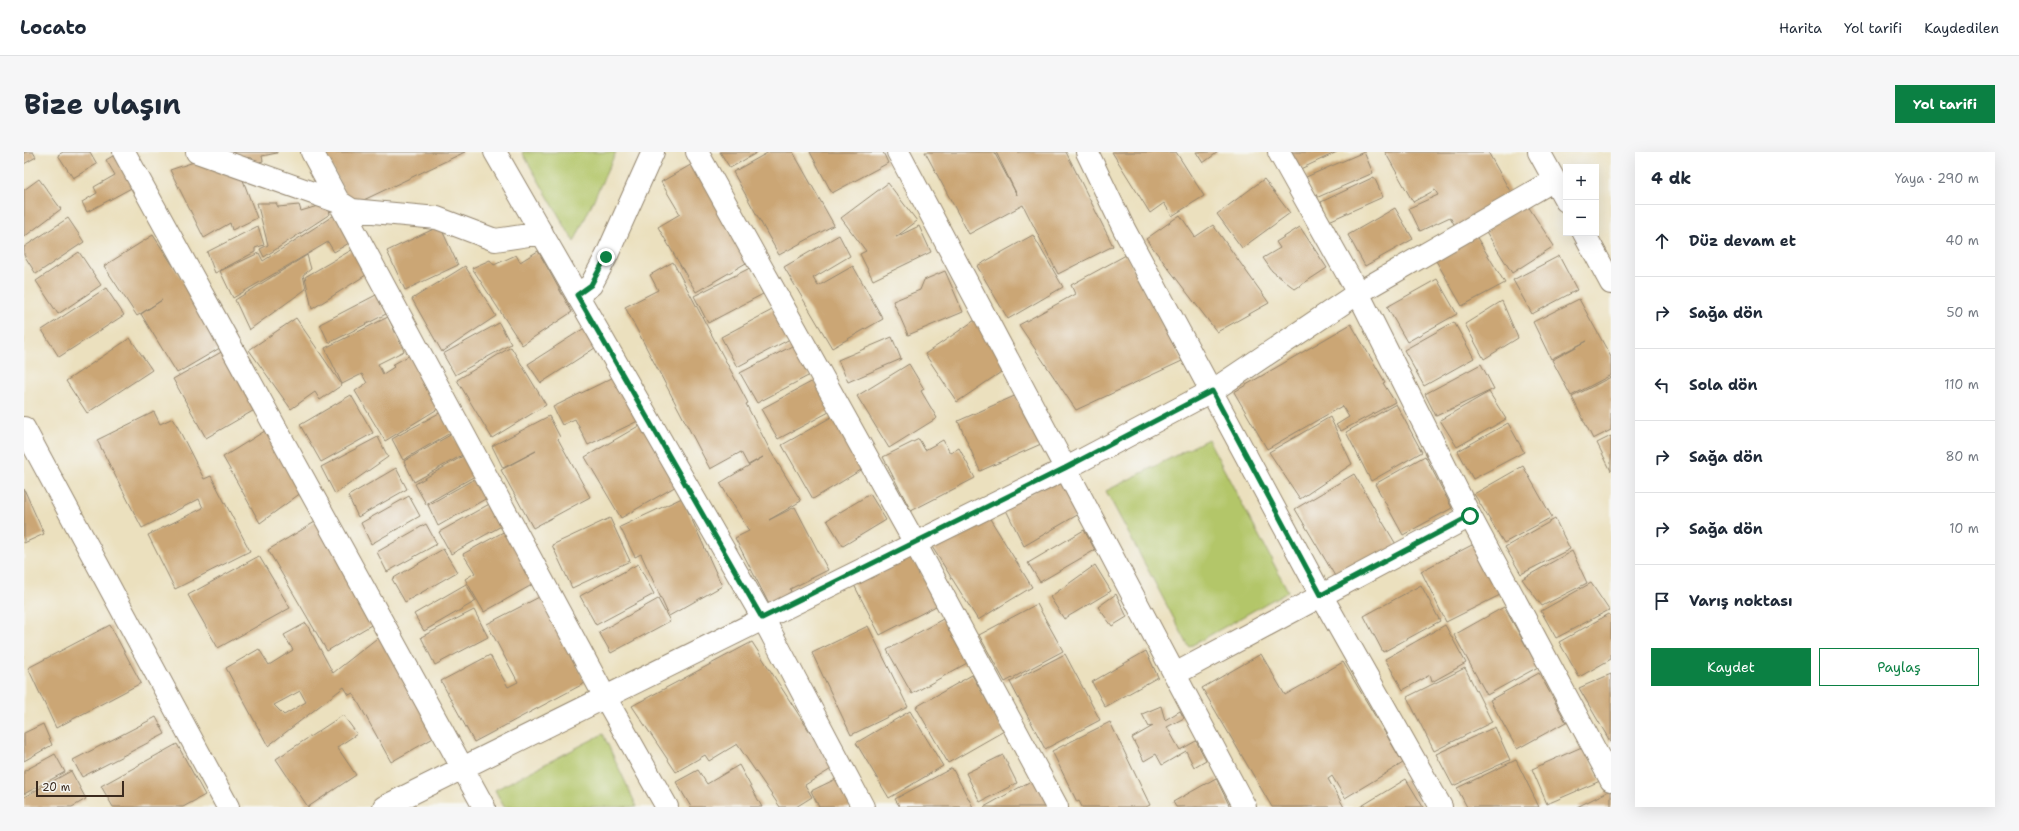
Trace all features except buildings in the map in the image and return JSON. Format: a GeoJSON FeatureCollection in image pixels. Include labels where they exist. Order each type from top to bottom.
{"type":"FeatureCollection","features":[{"type":"Feature","properties":{"kind":"street"},"geometry":{"type":"LineString","coordinates":[[124,152],[484,807]]}},
{"type":"Feature","properties":{"kind":"street"},"geometry":{"type":"LineString","coordinates":[[197,152],[341,203],[352,210],[437,218],[496,240],[542,234]]}},
{"type":"Feature","properties":{"kind":"street"},"geometry":{"type":"LineString","coordinates":[[312,152],[341,203],[605,697],[667,807]]}},
{"type":"Feature","properties":{"kind":"street"},"geometry":{"type":"LineString","coordinates":[[495,152],[762,618],[863,807]]}},
{"type":"Feature","properties":{"kind":"street"},"geometry":{"type":"LineString","coordinates":[[577,295],[591,285],[606,257],[653,152]]}},
{"type":"Feature","properties":{"kind":"street"},"geometry":{"type":"LineString","coordinates":[[697,152],[915,543],[1057,807]]}},
{"type":"Feature","properties":{"kind":"street"},"geometry":{"type":"LineString","coordinates":[[898,152],[1246,807]]}},
{"type":"Feature","properties":{"kind":"street"},"geometry":{"type":"LineString","coordinates":[[1087,152],[1124,230],[1321,595],[1441,807]]}},
{"type":"Feature","properties":{"kind":"street"},"geometry":{"type":"LineString","coordinates":[[1279,152],[1358,293],[1470,516],[1611,780]]}},
{"type":"Feature","properties":{"kind":"street"},"geometry":{"type":"LineString","coordinates":[[1539,152],[1565,200]]}},
{"type":"Feature","properties":{"kind":"street"},"geometry":{"type":"LineString","coordinates":[[384,807],[1065,468],[1212,391],[1358,293],[1554,180]]}},
{"type":"Feature","properties":{"kind":"street"},"geometry":{"type":"LineString","coordinates":[[1586,236],[1611,283]]}},
{"type":"Feature","properties":{"kind":"street"},"geometry":{"type":"LineString","coordinates":[[24,428],[228,807]]}},
{"type":"Feature","properties":{"kind":"street"},"geometry":{"type":"LineString","coordinates":[[1175,674],[1470,516]]}},
{"type":"Feature","properties":{"kind":"green space"},"geometry":{"type":"Polygon","coordinates":[[[522,152],[616,152],[574,242],[522,152]]]}},
{"type":"Feature","properties":{"kind":"green space"},"geometry":{"type":"Polygon","coordinates":[[[1208,439],[1288,591],[1189,647],[1106,491],[1208,439]]]}},
{"type":"Feature","properties":{"kind":"green space"},"geometry":{"type":"Polygon","coordinates":[[[603,734],[637,807],[504,807],[495,790],[603,734]]]}},
{"type":"Feature","properties":{"kind":"route"},"geometry":{"type":"LineString","coordinates":[[606,257],[591,285],[577,295],[762,618],[1065,468],[1212,391],[1321,595],[1470,516]]}}]}
